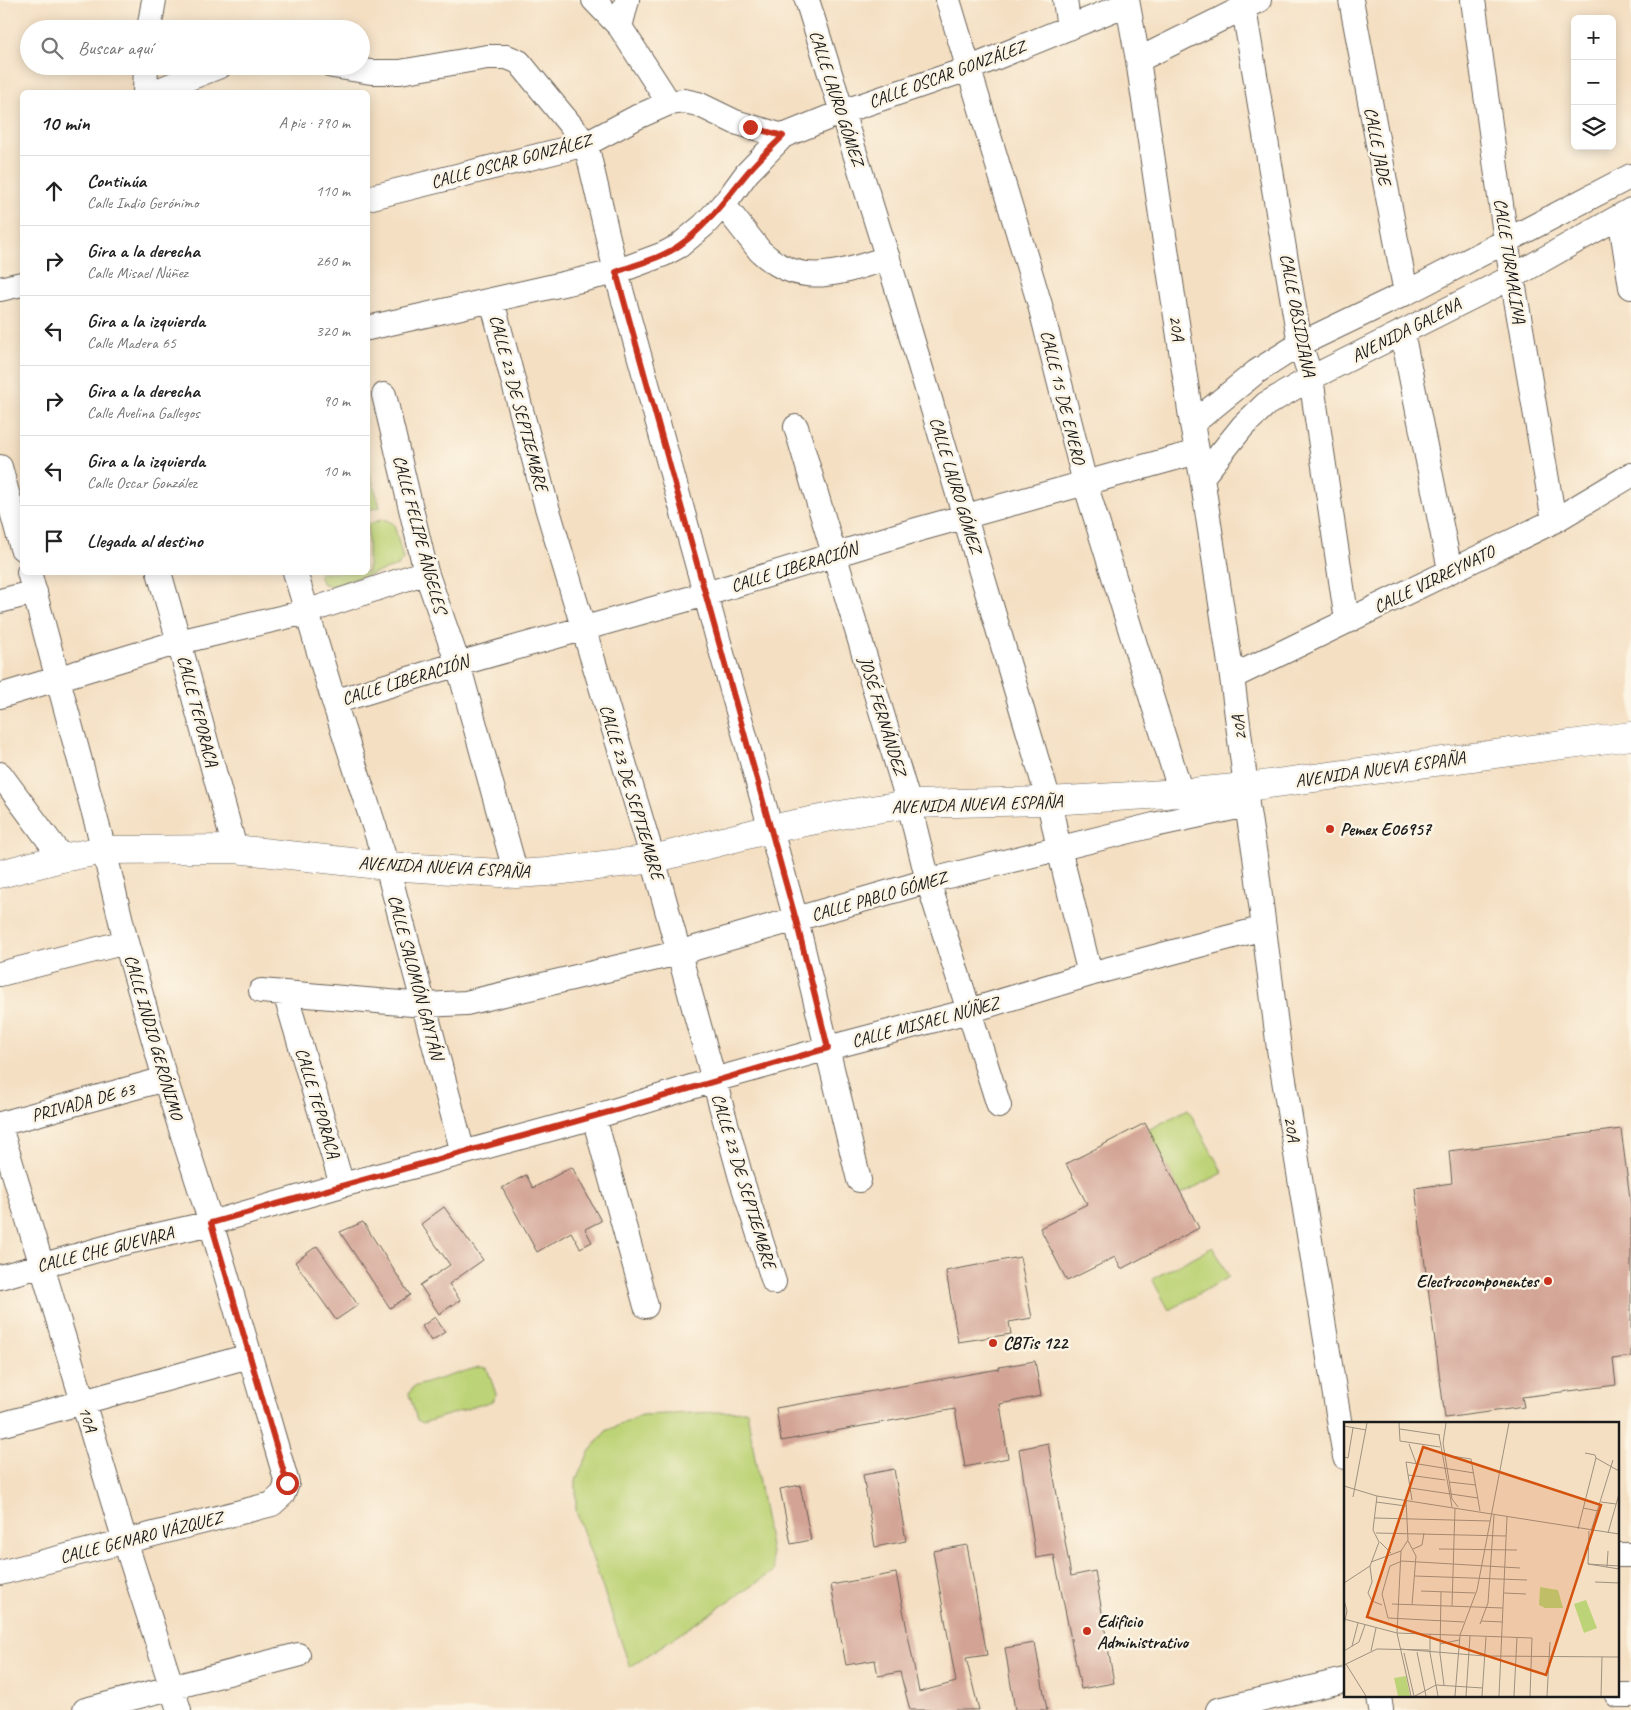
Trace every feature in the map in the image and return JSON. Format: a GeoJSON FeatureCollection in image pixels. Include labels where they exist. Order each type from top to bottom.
{"type":"FeatureCollection","features":[{"type":"Feature","properties":{"kind":"main road","name":"AVENIDA NUEVA ESPAÑA"},"geometry":{"type":"LineString","coordinates":[[0,874],[62,858],[104,850],[235,849],[387,866],[516,874],[547,872],[653,859],[770,829],[909,804],[1049,801],[1181,793],[1246,796],[1631,736]]}},
{"type":"Feature","properties":{"kind":"street"},"geometry":{"type":"LineString","coordinates":[[151,20],[154,0]]}},
{"type":"Feature","properties":{"kind":"street"},"geometry":{"type":"LineString","coordinates":[[594,0],[620,27],[669,103]]}},
{"type":"Feature","properties":{"kind":"street"},"geometry":{"type":"LineString","coordinates":[[620,27],[627,0]]}},
{"type":"Feature","properties":{"kind":"street","name":"CALLE LAURO GÓMEZ"},"geometry":{"type":"LineString","coordinates":[[806,0],[888,258],[1049,801],[1059,850],[1090,974]]}},
{"type":"Feature","properties":{"kind":"street","name":"CALLE 15 DE ENERO"},"geometry":{"type":"LineString","coordinates":[[948,0],[1040,305],[1085,483],[1181,793]]}},
{"type":"Feature","properties":{"kind":"street"},"geometry":{"type":"LineString","coordinates":[[1065,0],[1069,28]]}},
{"type":"Feature","properties":{"kind":"street","name":"CALLE JADE"},"geometry":{"type":"LineString","coordinates":[[1351,0],[1406,292]]}},
{"type":"Feature","properties":{"kind":"street","name":"CALLE TURMALINA"},"geometry":{"type":"LineString","coordinates":[[1473,0],[1506,241],[1554,521]]}},
{"type":"Feature","properties":{"kind":"street","name":"CALLE OSCAR GONZÁLEZ"},"geometry":{"type":"LineString","coordinates":[[370,198],[586,144],[637,117],[669,103],[684,101],[698,104],[735,122],[783,136],[842,112],[968,69],[1127,2]]}},
{"type":"Feature","properties":{"kind":"street","name":"20A"},"geometry":{"type":"LineString","coordinates":[[1127,2],[1138,60],[1196,452],[1202,477],[1232,676],[1279,1049],[1344,1451]]}},
{"type":"Feature","properties":{"kind":"street"},"geometry":{"type":"LineString","coordinates":[[1138,60],[1251,4]]}},
{"type":"Feature","properties":{"kind":"street","name":"CALLE OBSIDIANA"},"geometry":{"type":"LineString","coordinates":[[1251,4],[1300,344],[1311,378],[1347,621]]}},
{"type":"Feature","properties":{"kind":"street"},"geometry":{"type":"LineString","coordinates":[[370,72],[400,72],[487,57],[507,57],[519,62],[586,144],[616,272],[796,920],[859,1180]]}},
{"type":"Feature","properties":{"kind":"street"},"geometry":{"type":"LineString","coordinates":[[145,90],[146,75]]}},
{"type":"Feature","properties":{"kind":"street"},"geometry":{"type":"LineString","coordinates":[[159,90],[197,75]]}},
{"type":"Feature","properties":{"kind":"street"},"geometry":{"type":"LineString","coordinates":[[370,328],[616,272],[664,254],[679,246],[704,224],[723,204],[747,173],[783,136]]}},
{"type":"Feature","properties":{"kind":"street","name":"AVENIDA GALENA"},"geometry":{"type":"LineString","coordinates":[[1192,424],[1256,372],[1300,344],[1406,292],[1631,176]]}},
{"type":"Feature","properties":{"kind":"street"},"geometry":{"type":"LineString","coordinates":[[723,204],[760,251],[780,266],[805,274],[819,276],[834,274],[888,258]]}},
{"type":"Feature","properties":{"kind":"street"},"geometry":{"type":"LineString","coordinates":[[1625,213],[1631,287]]}},
{"type":"Feature","properties":{"kind":"street","name":"AVENIDA GALENA"},"geometry":{"type":"LineString","coordinates":[[1202,477],[1243,426],[1266,404],[1311,378],[1512,277],[1625,213]]}},
{"type":"Feature","properties":{"kind":"street"},"geometry":{"type":"LineString","coordinates":[[0,290],[20,285]]}},
{"type":"Feature","properties":{"kind":"street","name":"CALLE 23 DE SEPTIEMBRE"},"geometry":{"type":"LineString","coordinates":[[492,301],[546,504],[653,859],[742,1178],[774,1282]]}},
{"type":"Feature","properties":{"kind":"street"},"geometry":{"type":"LineString","coordinates":[[1402,332],[1450,570]]}},
{"type":"Feature","properties":{"kind":"street","name":"CALLE FELIPE ÁNGELES"},"geometry":{"type":"LineString","coordinates":[[384,395],[426,572],[458,664],[516,874]]}},
{"type":"Feature","properties":{"kind":"street","name":"JOSÉ FERNÁNDEZ"},"geometry":{"type":"LineString","coordinates":[[796,428],[909,804],[928,881],[998,1106]]}},
{"type":"Feature","properties":{"kind":"street","name":"CALLE LIBERACIÓN"},"geometry":{"type":"LineString","coordinates":[[334,702],[582,628],[706,594],[909,532],[1196,452]]}},
{"type":"Feature","properties":{"kind":"street"},"geometry":{"type":"LineString","coordinates":[[0,467],[20,541]]}},
{"type":"Feature","properties":{"kind":"street","name":"CALLE VIRREYNATO"},"geometry":{"type":"LineString","coordinates":[[1232,676],[1554,521],[1631,475]]}},
{"type":"Feature","properties":{"kind":"street"},"geometry":{"type":"LineString","coordinates":[[0,696],[180,642],[306,612],[426,572]]}},
{"type":"Feature","properties":{"kind":"street","name":"CALLE TEPORACA"},"geometry":{"type":"LineString","coordinates":[[159,575],[180,642],[235,849]]}},
{"type":"Feature","properties":{"kind":"street","name":"CALLE SALOMÓN GAYTÁN"},"geometry":{"type":"LineString","coordinates":[[296,575],[334,702],[387,866],[463,1153]]}},
{"type":"Feature","properties":{"kind":"street"},"geometry":{"type":"LineString","coordinates":[[0,602],[32,582]]}},
{"type":"Feature","properties":{"kind":"street","name":"CALLE INDIO GERÓNIMO"},"geometry":{"type":"LineString","coordinates":[[32,582],[104,850],[126,942],[165,1079],[211,1223],[285,1475],[286,1489],[280,1498]]}},
{"type":"Feature","properties":{"kind":"street"},"geometry":{"type":"LineString","coordinates":[[0,774],[62,858]]}},
{"type":"Feature","properties":{"kind":"street","name":"CALLE PABLO GÓMEZ"},"geometry":{"type":"LineString","coordinates":[[424,1006],[466,1003],[678,953],[928,881],[1154,825],[1246,796]]}},
{"type":"Feature","properties":{"kind":"street","name":"CALLE MISAEL NÚÑEZ"},"geometry":{"type":"LineString","coordinates":[[211,1223],[342,1185],[594,1117],[714,1080],[828,1048],[969,1011],[1090,974],[1264,928]]}},
{"type":"Feature","properties":{"kind":"street"},"geometry":{"type":"LineString","coordinates":[[0,974],[126,942]]}},
{"type":"Feature","properties":{"kind":"street"},"geometry":{"type":"LineString","coordinates":[[261,991],[424,1006]]}},
{"type":"Feature","properties":{"kind":"street","name":"CALLE TEPORACA"},"geometry":{"type":"LineString","coordinates":[[285,993],[342,1185]]}},
{"type":"Feature","properties":{"kind":"street","name":"PRIVADA DE 63"},"geometry":{"type":"LineString","coordinates":[[0,1126],[165,1079]]}},
{"type":"Feature","properties":{"kind":"street"},"geometry":{"type":"LineString","coordinates":[[594,1117],[646,1306]]}},
{"type":"Feature","properties":{"kind":"street","name":"10A"},"geometry":{"type":"LineString","coordinates":[[0,1126],[124,1541],[179,1710]]}},
{"type":"Feature","properties":{"kind":"street","name":"CALLE CHE GUEVARA"},"geometry":{"type":"LineString","coordinates":[[0,1277],[119,1244],[211,1223]]}},
{"type":"Feature","properties":{"kind":"street"},"geometry":{"type":"LineString","coordinates":[[0,1424],[249,1356]]}},
{"type":"Feature","properties":{"kind":"street","name":"CALLE GENARO VÁZQUEZ"},"geometry":{"type":"LineString","coordinates":[[0,1573],[272,1504],[280,1498]]}},
{"type":"Feature","properties":{"kind":"street"},"geometry":{"type":"LineString","coordinates":[[1618,1555],[1631,1554]]}},
{"type":"Feature","properties":{"kind":"street"},"geometry":{"type":"LineString","coordinates":[[85,1710],[298,1655]]}},
{"type":"Feature","properties":{"kind":"street"},"geometry":{"type":"LineString","coordinates":[[1218,1710],[1344,1680]]}},
{"type":"Feature","properties":{"kind":"street"},"geometry":{"type":"LineString","coordinates":[[1618,1694],[1631,1695]]}},
{"type":"Feature","properties":{"kind":"green space"},"geometry":{"type":"Polygon","coordinates":[[[370,473],[380,507],[370,510],[370,473]]]}},
{"type":"Feature","properties":{"kind":"green space"},"geometry":{"type":"Polygon","coordinates":[[[384,519],[394,524],[403,559],[398,566],[370,574],[370,523],[384,519]]]}},
{"type":"Feature","properties":{"kind":"green space"},"geometry":{"type":"Polygon","coordinates":[[[320,575],[368,575],[331,586],[322,583],[320,575]]]}},
{"type":"Feature","properties":{"kind":"green space"},"geometry":{"type":"Polygon","coordinates":[[[1188,1109],[1223,1173],[1181,1194],[1148,1130],[1188,1109]]]}},
{"type":"Feature","properties":{"kind":"green space"},"geometry":{"type":"Polygon","coordinates":[[[1213,1247],[1229,1277],[1169,1310],[1152,1279],[1213,1247]]]}},
{"type":"Feature","properties":{"kind":"green space"},"geometry":{"type":"Polygon","coordinates":[[[479,1367],[487,1368],[496,1394],[492,1401],[423,1423],[417,1420],[409,1394],[413,1387],[479,1367]]]}},
{"type":"Feature","properties":{"kind":"green space"},"geometry":{"type":"Polygon","coordinates":[[[747,1411],[774,1571],[630,1667],[576,1511],[576,1480],[589,1452],[606,1431],[642,1415],[747,1411]]]}},
{"type":"Feature","properties":{"kind":"building"},"geometry":{"type":"Polygon","coordinates":[[[1145,1123],[1199,1228],[1121,1269],[1115,1257],[1067,1281],[1040,1228],[1087,1204],[1066,1164],[1145,1123]]]}},
{"type":"Feature","properties":{"kind":"building","name":"Electrocomponentes"},"geometry":{"type":"Polygon","coordinates":[[[1621,1129],[1631,1206],[1631,1356],[1613,1359],[1616,1385],[1522,1397],[1524,1407],[1445,1418],[1415,1188],[1452,1183],[1449,1151],[1621,1129]]]}},
{"type":"Feature","properties":{"kind":"building"},"geometry":{"type":"Polygon","coordinates":[[[572,1167],[601,1221],[585,1229],[592,1242],[580,1248],[571,1232],[537,1252],[502,1188],[526,1175],[533,1188],[572,1167]]]}},
{"type":"Feature","properties":{"kind":"building"},"geometry":{"type":"Polygon","coordinates":[[[444,1207],[483,1260],[449,1284],[460,1300],[439,1314],[420,1285],[450,1265],[421,1224],[444,1207]]]}},
{"type":"Feature","properties":{"kind":"building"},"geometry":{"type":"Polygon","coordinates":[[[363,1222],[410,1295],[390,1308],[340,1232],[363,1222]]]}},
{"type":"Feature","properties":{"kind":"building"},"geometry":{"type":"Polygon","coordinates":[[[317,1246],[358,1305],[336,1320],[295,1262],[317,1246]]]}},
{"type":"Feature","properties":{"kind":"building"},"geometry":{"type":"Polygon","coordinates":[[[1020,1257],[1032,1318],[1009,1322],[1011,1334],[958,1342],[946,1271],[1020,1257]]]}},
{"type":"Feature","properties":{"kind":"building"},"geometry":{"type":"Polygon","coordinates":[[[435,1317],[445,1332],[431,1341],[422,1326],[435,1317]]]}},
{"type":"Feature","properties":{"kind":"building"},"geometry":{"type":"Polygon","coordinates":[[[1035,1361],[1041,1396],[1000,1404],[1008,1458],[965,1467],[955,1409],[781,1441],[776,1408],[1035,1361]]]}},
{"type":"Feature","properties":{"kind":"building"},"geometry":{"type":"Polygon","coordinates":[[[1048,1443],[1071,1576],[1095,1571],[1114,1683],[1081,1689],[1054,1555],[1036,1558],[1019,1449],[1048,1443]]]}},
{"type":"Feature","properties":{"kind":"building"},"geometry":{"type":"Polygon","coordinates":[[[894,1469],[906,1541],[875,1547],[863,1475],[894,1469]]]}},
{"type":"Feature","properties":{"kind":"building"},"geometry":{"type":"Polygon","coordinates":[[[800,1485],[811,1540],[791,1544],[780,1489],[800,1485]]]}},
{"type":"Feature","properties":{"kind":"building"},"geometry":{"type":"Polygon","coordinates":[[[967,1545],[987,1655],[966,1658],[979,1710],[910,1710],[900,1672],[878,1676],[875,1660],[846,1665],[831,1585],[896,1573],[919,1692],[956,1682],[933,1551],[967,1545]]]}},
{"type":"Feature","properties":{"kind":"building"},"geometry":{"type":"Polygon","coordinates":[[[1035,1643],[1047,1710],[1015,1710],[1005,1648],[1035,1643]]]}},
{"type":"Feature","properties":{"kind":"place","name":"Pemex E06957"},"geometry":{"type":"Point","coordinates":[1330,829]}},
{"type":"Feature","properties":{"kind":"place","name":"Electrocomponentes"},"geometry":{"type":"Point","coordinates":[1548,1281]}},
{"type":"Feature","properties":{"kind":"place","name":"CBTis 122"},"geometry":{"type":"Point","coordinates":[993,1343]}},
{"type":"Feature","properties":{"kind":"place","name":"Edificio Administrativo"},"geometry":{"type":"Point","coordinates":[1087,1631]}},
{"type":"Feature","properties":{"kind":"route"},"geometry":{"type":"LineString","coordinates":[[287,1483],[211,1223],[342,1185],[594,1117],[714,1080],[828,1048],[796,920],[616,272],[664,254],[693,236],[717,211],[760,158],[783,136],[750,127]]}}]}
